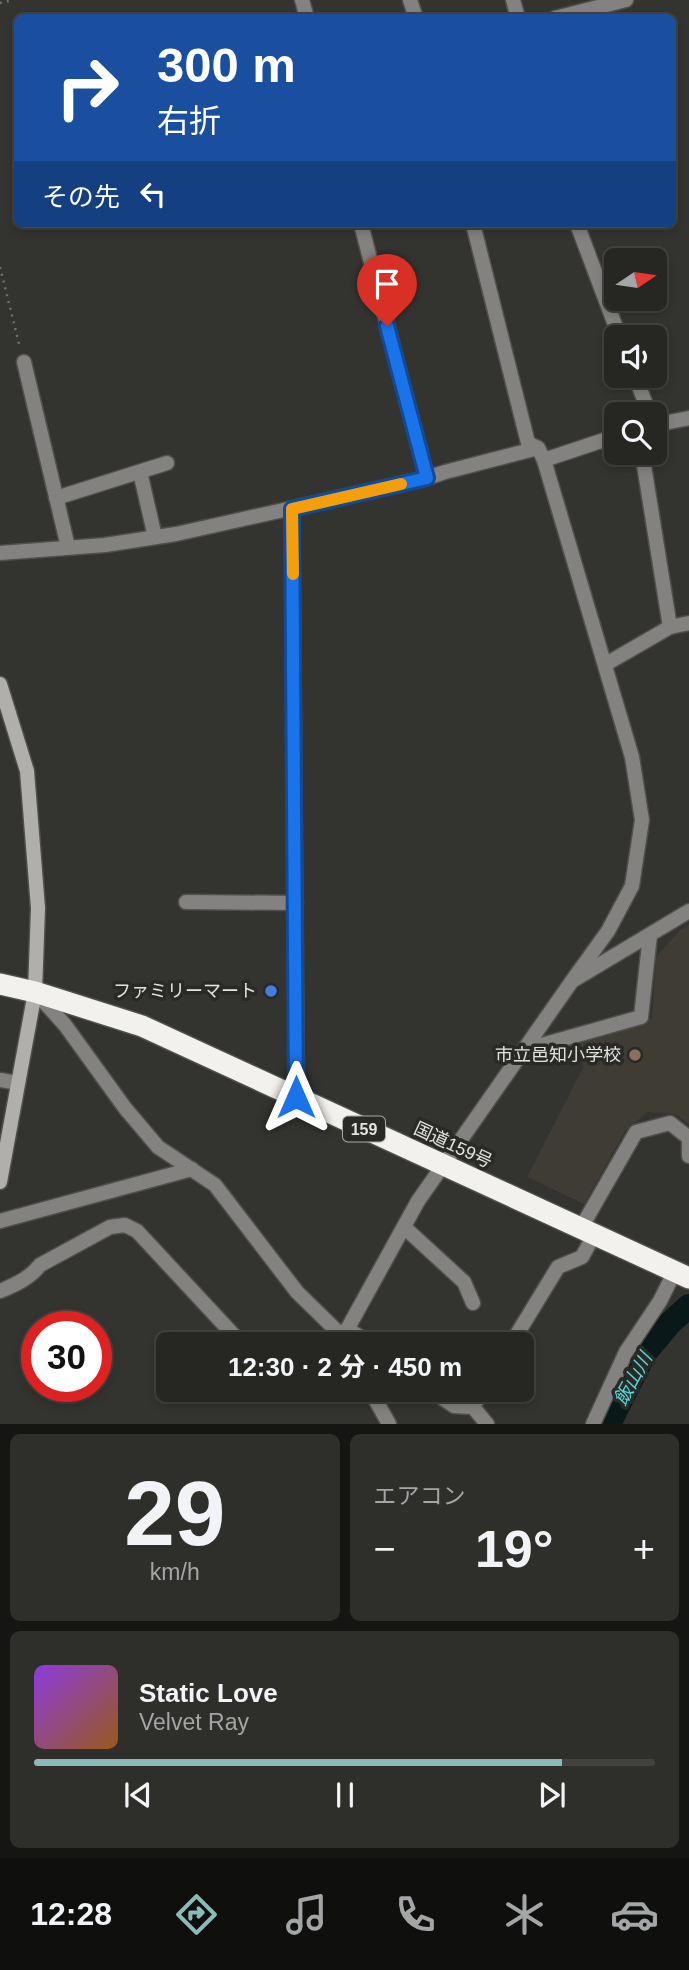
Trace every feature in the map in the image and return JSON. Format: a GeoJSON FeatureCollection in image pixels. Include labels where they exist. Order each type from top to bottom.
{"type":"FeatureCollection","features":[{"type":"Feature","properties":{"kind":"highway","name":"国道159号"},"geometry":{"type":"LineString","coordinates":[[0,984],[35,992],[142,1026],[682,1275]]}},
{"type":"Feature","properties":{"kind":"street"},"geometry":{"type":"LineString","coordinates":[[571,14],[626,0]]}},
{"type":"Feature","properties":{"kind":"street"},"geometry":{"type":"LineString","coordinates":[[362,228],[427,478]]}},
{"type":"Feature","properties":{"kind":"street"},"geometry":{"type":"LineString","coordinates":[[349,1332],[418,1200],[444,1167],[608,932],[632,886],[642,820],[632,757],[606,664],[541,454],[528,443],[474,228]]}},
{"type":"Feature","properties":{"kind":"street"},"geometry":{"type":"LineString","coordinates":[[579,228],[615,325]]}},
{"type":"Feature","properties":{"kind":"street"},"geometry":{"type":"LineString","coordinates":[[24,362],[68,547]]}},
{"type":"Feature","properties":{"kind":"street"},"geometry":{"type":"LineString","coordinates":[[667,422],[689,418]]}},
{"type":"Feature","properties":{"kind":"street"},"geometry":{"type":"LineString","coordinates":[[0,553],[155,537],[292,509],[427,478],[445,471],[541,454],[604,439]]}},
{"type":"Feature","properties":{"kind":"street"},"geometry":{"type":"LineString","coordinates":[[57,498],[167,463]]}},
{"type":"Feature","properties":{"kind":"street"},"geometry":{"type":"LineString","coordinates":[[644,465],[670,626]]}},
{"type":"Feature","properties":{"kind":"street"},"geometry":{"type":"LineString","coordinates":[[140,472],[155,537]]}},
{"type":"Feature","properties":{"kind":"street"},"geometry":{"type":"LineString","coordinates":[[292,509],[296,1097]]}},
{"type":"Feature","properties":{"kind":"street"},"geometry":{"type":"LineString","coordinates":[[606,664],[670,626],[689,622]]}},
{"type":"Feature","properties":{"kind":"street"},"geometry":{"type":"LineString","coordinates":[[0,684],[27,771],[38,908],[35,992],[0,1182]]}},
{"type":"Feature","properties":{"kind":"street"},"geometry":{"type":"LineString","coordinates":[[186,902],[296,903]]}},
{"type":"Feature","properties":{"kind":"street"},"geometry":{"type":"LineString","coordinates":[[572,981],[689,911]]}},
{"type":"Feature","properties":{"kind":"street"},"geometry":{"type":"LineString","coordinates":[[524,1050],[641,1017],[650,934]]}},
{"type":"Feature","properties":{"kind":"street"},"geometry":{"type":"LineString","coordinates":[[35,992],[65,1025],[125,1108],[158,1147],[215,1185],[297,1292],[341,1332]]}},
{"type":"Feature","properties":{"kind":"street"},"geometry":{"type":"LineString","coordinates":[[0,1080],[19,1083]]}},
{"type":"Feature","properties":{"kind":"street"},"geometry":{"type":"LineString","coordinates":[[518,1332],[558,1267],[582,1257],[588,1231],[636,1132],[670,1123],[689,1138],[689,1156]]}},
{"type":"Feature","properties":{"kind":"street"},"geometry":{"type":"LineString","coordinates":[[0,1221],[192,1169]]}},
{"type":"Feature","properties":{"kind":"street"},"geometry":{"type":"LineString","coordinates":[[0,1291],[19,1283],[40,1265],[110,1227],[125,1225],[137,1231],[231,1332]]}},
{"type":"Feature","properties":{"kind":"street"},"geometry":{"type":"LineString","coordinates":[[404,1227],[464,1282],[473,1303]]}},
{"type":"Feature","properties":{"kind":"street"},"geometry":{"type":"LineString","coordinates":[[593,1424],[626,1352],[660,1301],[682,1275]]}},
{"type":"Feature","properties":{"kind":"street"},"geometry":{"type":"LineString","coordinates":[[377,1402],[389,1424]]}},
{"type":"Feature","properties":{"kind":"street"},"geometry":{"type":"LineString","coordinates":[[448,1402],[454,1406],[472,1407],[487,1424]]}},
{"type":"Feature","properties":{"kind":"street"},"geometry":{"type":"LineString","coordinates":[[472,1407],[475,1402]]}},
{"type":"Feature","properties":{"kind":"path"},"geometry":{"type":"LineString","coordinates":[[0,3],[13,0]]}},
{"type":"Feature","properties":{"kind":"path"},"geometry":{"type":"LineString","coordinates":[[0,267],[2,284],[24,362]]}},
{"type":"Feature","properties":{"kind":"shaded area","name":"市立邑知小学校"},"geometry":{"type":"Polygon","coordinates":[[[689,924],[689,1124],[675,1114],[648,1112],[625,1131],[584,1204],[527,1177],[583,1068],[579,1041],[652,1018],[656,957],[680,930],[689,924]]]}},
{"type":"Feature","properties":{"kind":"waterway","name":"飯山川"},"geometry":{"type":"LineString","coordinates":[[609,1424],[645,1353],[670,1323],[689,1306]]}},
{"type":"Feature","properties":{"kind":"slow traffic"},"geometry":{"type":"LineString","coordinates":[[293,574],[292,509],[401,484]]}},
{"type":"Feature","properties":{"kind":"place","name":"ファミリーマート"},"geometry":{"type":"Point","coordinates":[271,991]}},
{"type":"Feature","properties":{"kind":"place","name":"市立邑知小学校"},"geometry":{"type":"Point","coordinates":[635,1055]}},
{"type":"Feature","properties":{"kind":"route"},"geometry":{"type":"LineString","coordinates":[[296,1097],[292,509],[427,478],[387,326]]}}]}
